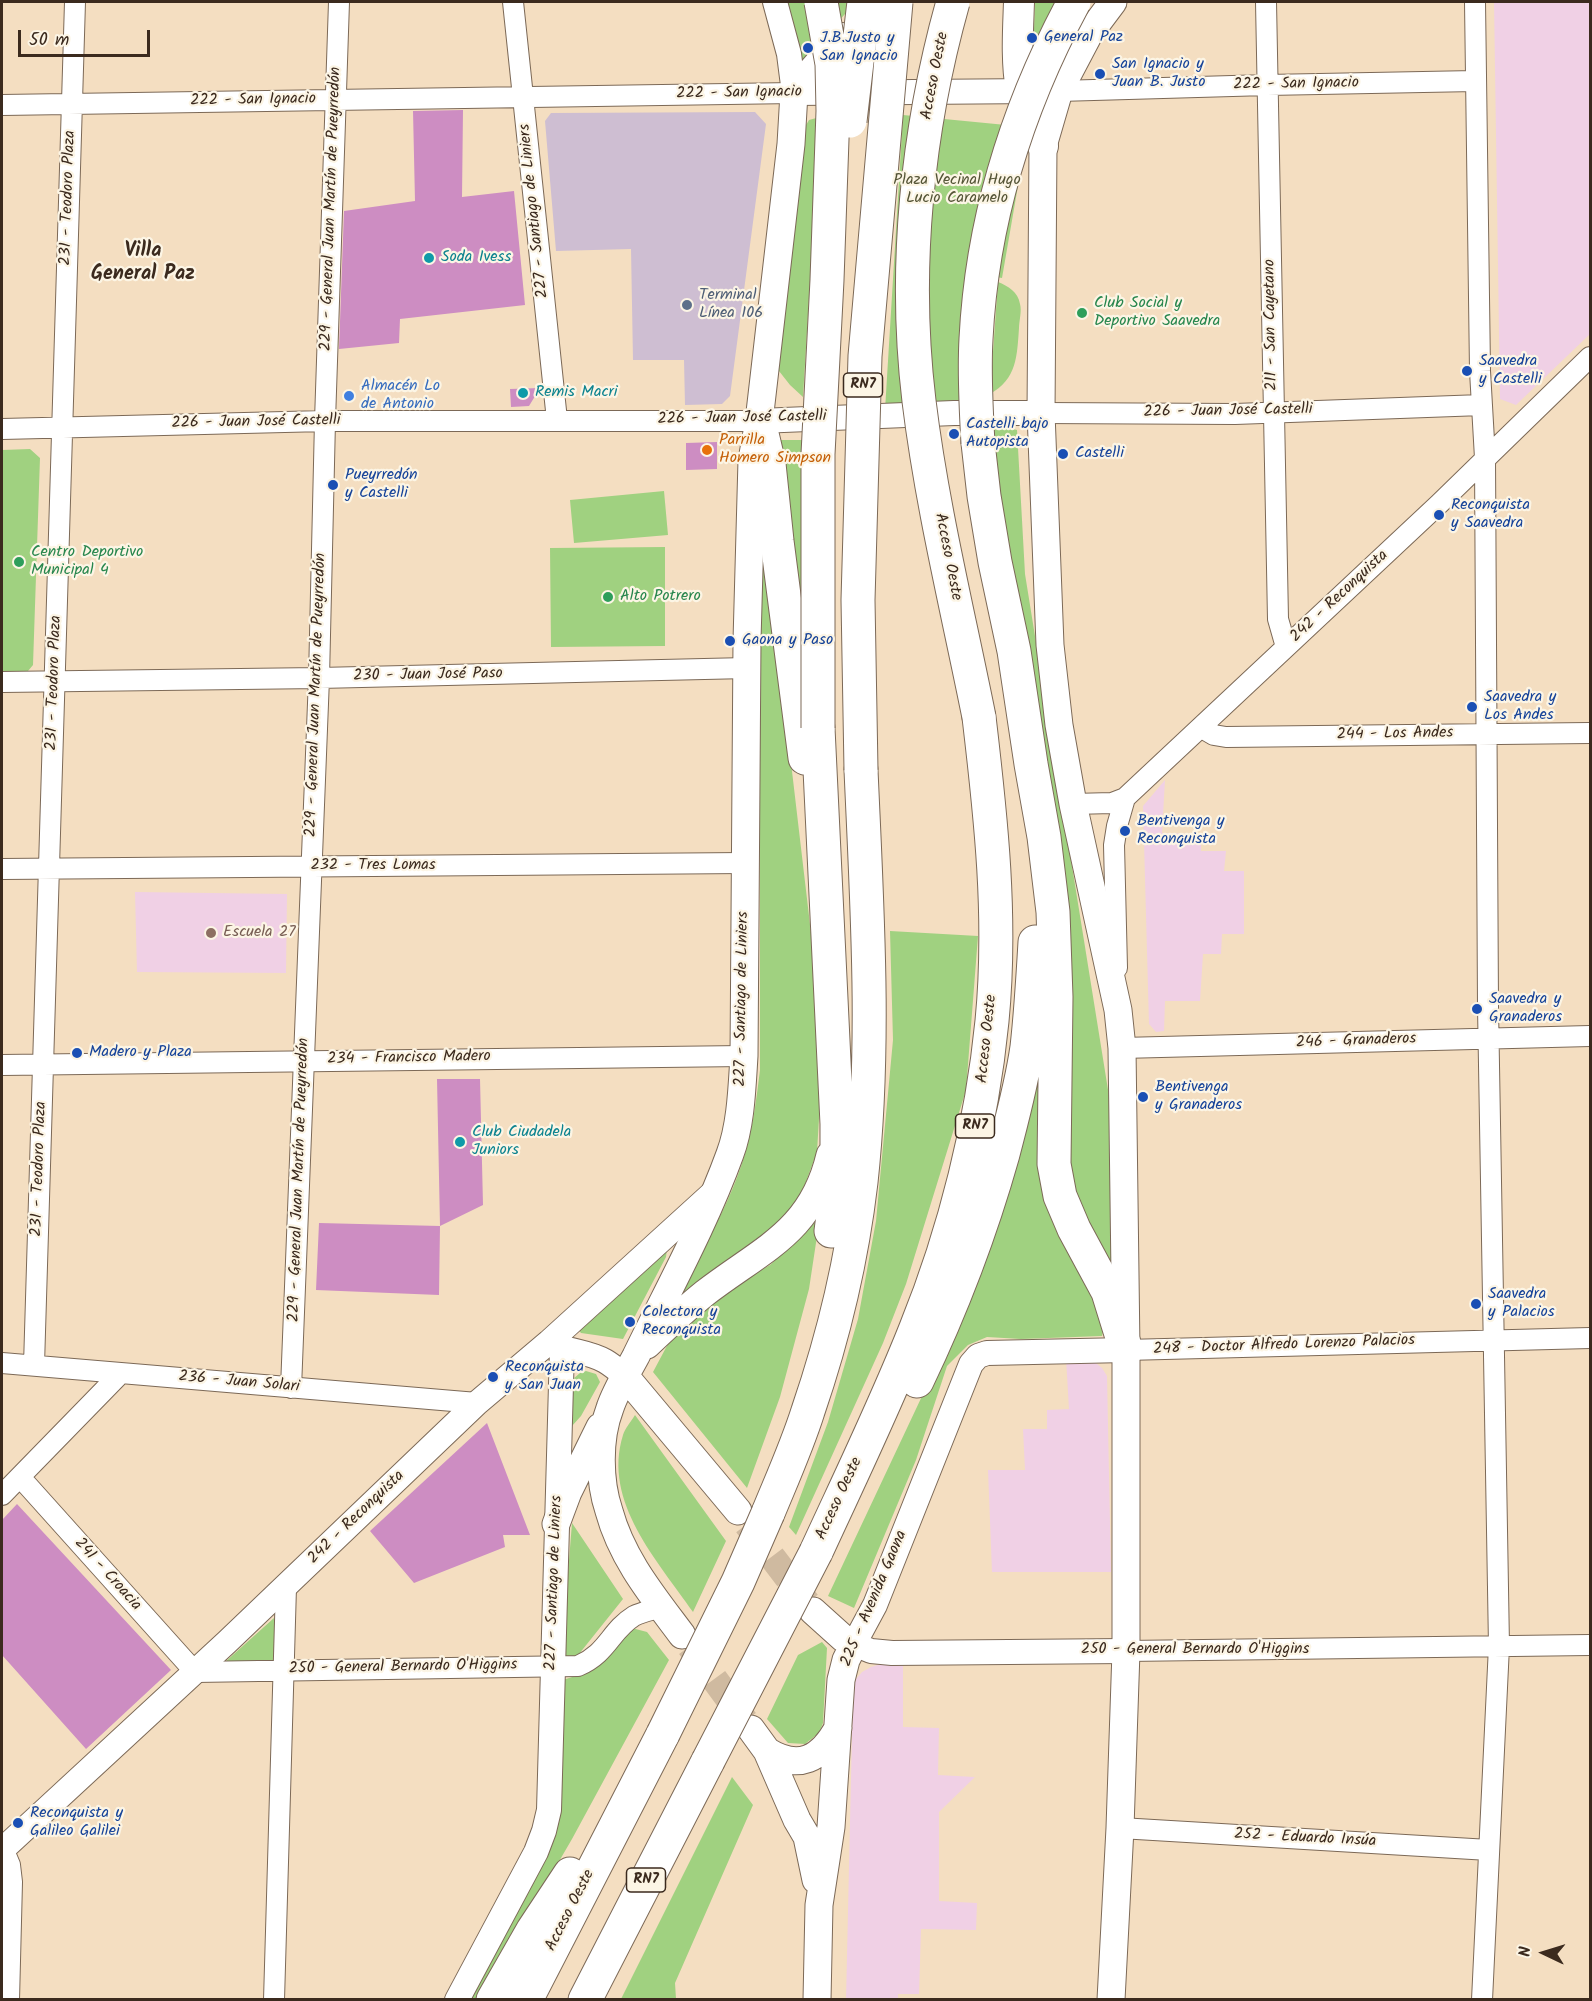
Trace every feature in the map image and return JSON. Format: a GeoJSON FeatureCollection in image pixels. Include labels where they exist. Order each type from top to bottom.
{"type":"FeatureCollection","features":[{"type":"Feature","properties":{"kind":"highway"},"geometry":{"type":"LineString","coordinates":[[788,1463],[828,1254],[837,1186],[837,1124],[818,728],[818,454],[833,111],[832,64],[821,2]]}},
{"type":"Feature","properties":{"kind":"highway"},"geometry":{"type":"LineString","coordinates":[[827,280],[847,148],[864,2]]}},
{"type":"Feature","properties":{"kind":"highway","name":"Acceso Oeste"},"geometry":{"type":"LineString","coordinates":[[526,2000],[663,1734],[738,1582],[753,1512],[788,1463],[808,1412],[847,1266],[861,1183],[868,1089],[870,964],[861,770],[858,600],[865,356],[896,2]]}},
{"type":"Feature","properties":{"kind":"highway","name":"Acceso Oeste"},"geometry":{"type":"LineString","coordinates":[[585,2000],[816,1552],[917,1327],[950,1233],[984,1085],[992,1019],[996,948],[991,817],[979,717],[929,468],[919,399],[913,318],[914,246],[924,141],[934,79],[953,2]]}},
{"type":"Feature","properties":{"kind":"highway"},"geometry":{"type":"LineString","coordinates":[[1074,2],[1039,74],[1016,133],[1001,183],[989,234],[981,286],[976,338],[975,391],[984,496],[1014,651],[1044,837],[1053,912],[1056,997],[1054,1164],[1060,1196],[1074,1229],[1108,1292],[1126,1350]]}},
{"type":"Feature","properties":{"kind":"highway"},"geometry":{"type":"LineString","coordinates":[[759,421],[770,464],[777,541],[829,955]]}},
{"type":"Feature","properties":{"kind":"highway"},"geometry":{"type":"LineString","coordinates":[[835,1511],[870,1470],[901,1413],[939,1334],[968,1262],[993,1189],[1016,1106],[1027,1049],[1036,926],[1031,764]]}},
{"type":"Feature","properties":{"kind":"highway"},"geometry":{"type":"LineString","coordinates":[[493,2000],[533,1930],[568,1877],[627,1803]]}},
{"type":"Feature","properties":{"kind":"main road"},"geometry":{"type":"LineString","coordinates":[[795,93],[840,41],[881,2]]}},
{"type":"Feature","properties":{"kind":"main road"},"geometry":{"type":"LineString","coordinates":[[1019,2],[1019,62],[1022,91],[1042,146]]}},
{"type":"Feature","properties":{"kind":"main road"},"geometry":{"type":"LineString","coordinates":[[1111,2000],[1126,1651],[1126,1350],[1122,1048],[1118,1010],[1073,804],[1059,725],[1050,645],[1041,413],[1042,146],[1059,91],[1089,34],[1113,2]]}},
{"type":"Feature","properties":{"kind":"main road","name":"227 - Santiago de Liniers"},"geometry":{"type":"LineString","coordinates":[[682,1635],[631,1565],[618,1540],[608,1510],[603,1480],[602,1450],[609,1410],[716,1189],[731,1151],[740,1105],[744,1056],[747,668],[752,460],[759,421],[795,93]]}},
{"type":"Feature","properties":{"kind":"main road"},"geometry":{"type":"LineString","coordinates":[[753,1512],[630,1366],[705,1293],[767,1251],[797,1222],[812,1204],[823,1183],[837,1124]]}},
{"type":"Feature","properties":{"kind":"main road"},"geometry":{"type":"LineString","coordinates":[[556,1524],[573,1481],[609,1410]]}},
{"type":"Feature","properties":{"kind":"main road","name":"250 - General Bernardo O'Higgins"},"geometry":{"type":"LineString","coordinates":[[813,1611],[843,1638],[854,1644]]}},
{"type":"Feature","properties":{"kind":"main road","name":"225 - Avenida Gaona"},"geometry":{"type":"LineString","coordinates":[[817,2000],[819,1905],[831,1827],[841,1680],[846,1660],[854,1644]]}},
{"type":"Feature","properties":{"kind":"main road"},"geometry":{"type":"LineString","coordinates":[[767,1751],[779,1759],[807,1760],[825,1748],[838,1728]]}},
{"type":"Feature","properties":{"kind":"main road"},"geometry":{"type":"LineString","coordinates":[[751,1729],[767,1751],[797,1820],[807,1837],[819,1905]]}},
{"type":"Feature","properties":{"kind":"street","name":"231 - Teodoro Plaza"},"geometry":{"type":"LineString","coordinates":[[34,1365],[75,2]]}},
{"type":"Feature","properties":{"kind":"street","name":"229 - General Juan Martín de Pueyrredón"},"geometry":{"type":"LineString","coordinates":[[291,1388],[319,678],[339,2]]}},
{"type":"Feature","properties":{"kind":"street","name":"227 - Santiago de Liniers"},"geometry":{"type":"LineString","coordinates":[[513,2],[557,420]]}},
{"type":"Feature","properties":{"kind":"street"},"geometry":{"type":"LineString","coordinates":[[775,2],[789,54],[795,93]]}},
{"type":"Feature","properties":{"kind":"street","name":"211 - San Cayetano"},"geometry":{"type":"LineString","coordinates":[[1266,2],[1278,619],[1286,646]]}},
{"type":"Feature","properties":{"kind":"street"},"geometry":{"type":"LineString","coordinates":[[1475,2],[1482,405],[1485,458],[1489,1038],[1499,1646],[1482,2000]]}},
{"type":"Feature","properties":{"kind":"street","name":"222 - San Ignacio"},"geometry":{"type":"LineString","coordinates":[[2,105],[1059,91],[1475,81]]}},
{"type":"Feature","properties":{"kind":"street","name":"242 - Reconquista"},"geometry":{"type":"LineString","coordinates":[[1125,798],[1203,728],[1286,646],[1440,504],[1590,357]]}},
{"type":"Feature","properties":{"kind":"street","name":"226 - Juan José Castelli"},"geometry":{"type":"LineString","coordinates":[[2,429],[325,421],[759,421],[954,413],[1274,413],[1482,405]]}},
{"type":"Feature","properties":{"kind":"street","name":"230 - Juan José Paso"},"geometry":{"type":"LineString","coordinates":[[2,682],[319,678],[747,668]]}},
{"type":"Feature","properties":{"kind":"street","name":"244 - Los Andes"},"geometry":{"type":"LineString","coordinates":[[1203,728],[1214,735],[1226,737],[1590,733]]}},
{"type":"Feature","properties":{"kind":"street"},"geometry":{"type":"LineString","coordinates":[[1073,804],[1112,803],[1125,798]]}},
{"type":"Feature","properties":{"kind":"street"},"geometry":{"type":"LineString","coordinates":[[1118,1010],[1114,844],[1125,798]]}},
{"type":"Feature","properties":{"kind":"street","name":"232 - Tres Lomas"},"geometry":{"type":"LineString","coordinates":[[2,869],[745,863]]}},
{"type":"Feature","properties":{"kind":"street","name":"246 - Granaderos"},"geometry":{"type":"LineString","coordinates":[[1122,1048],[1590,1036]]}},
{"type":"Feature","properties":{"kind":"street","name":"234 - Francisco Madero"},"geometry":{"type":"LineString","coordinates":[[2,1065],[744,1056]]}},
{"type":"Feature","properties":{"kind":"street","name":"242 - Reconquista"},"geometry":{"type":"LineString","coordinates":[[2,1848],[286,1587],[477,1403],[556,1346],[716,1189]]}},
{"type":"Feature","properties":{"kind":"street","name":"248 - Doctor Alfredo Lorenzo Palacios"},"geometry":{"type":"LineString","coordinates":[[978,1356],[987,1353],[1590,1338]]}},
{"type":"Feature","properties":{"kind":"street","name":"227 - Santiago de Liniers"},"geometry":{"type":"LineString","coordinates":[[457,2000],[536,1852],[549,1810],[556,1524],[556,1346]]}},
{"type":"Feature","properties":{"kind":"street"},"geometry":{"type":"LineString","coordinates":[[556,1346],[630,1366]]}},
{"type":"Feature","properties":{"kind":"street","name":"225 - Avenida Gaona"},"geometry":{"type":"LineString","coordinates":[[854,1644],[875,1605],[970,1364],[978,1356]]}},
{"type":"Feature","properties":{"kind":"street","name":"236 - Juan Solari"},"geometry":{"type":"LineString","coordinates":[[2,1363],[477,1403]]}},
{"type":"Feature","properties":{"kind":"street"},"geometry":{"type":"LineString","coordinates":[[2,1494],[120,1374]]}},
{"type":"Feature","properties":{"kind":"street","name":"241 - Croacia"},"geometry":{"type":"LineString","coordinates":[[20,1477],[195,1672]]}},
{"type":"Feature","properties":{"kind":"street"},"geometry":{"type":"LineString","coordinates":[[274,2000],[286,1587]]}},
{"type":"Feature","properties":{"kind":"street","name":"250 - General Bernardo O'Higgins"},"geometry":{"type":"LineString","coordinates":[[195,1672],[578,1666],[592,1660],[622,1626],[635,1616],[662,1608]]}},
{"type":"Feature","properties":{"kind":"street","name":"250 - General Bernardo O'Higgins"},"geometry":{"type":"LineString","coordinates":[[854,1644],[871,1651],[892,1653],[1590,1645]]}},
{"type":"Feature","properties":{"kind":"street","name":"252 - Eduardo Insúa"},"geometry":{"type":"LineString","coordinates":[[1120,1828],[1489,1850]]}},
{"type":"Feature","properties":{"kind":"street"},"geometry":{"type":"LineString","coordinates":[[2,1848],[10,1865],[12,1882],[9,2000]]}},
{"type":"Feature","properties":{"kind":"shaded area"},"geometry":{"type":"Polygon","coordinates":[[[1494,2],[1590,2],[1590,334],[1516,405],[1500,399],[1494,2]]]}},
{"type":"Feature","properties":{"kind":"shaded area","name":"Terminal Línea 106"},"geometry":{"type":"Polygon","coordinates":[[[755,112],[766,124],[730,396],[722,404],[685,405],[684,360],[633,360],[631,249],[556,251],[545,121],[551,113],[755,112]]]}},
{"type":"Feature","properties":{"kind":"shaded area"},"geometry":{"type":"Polygon","coordinates":[[[1165,780],[1162,833],[1201,834],[1201,851],[1226,851],[1224,871],[1244,871],[1244,934],[1222,934],[1221,954],[1203,954],[1200,1001],[1165,1001],[1164,1031],[1156,1032],[1149,1024],[1143,806],[1165,780]]]}},
{"type":"Feature","properties":{"kind":"shaded area","name":"Escuela 27"},"geometry":{"type":"Polygon","coordinates":[[[135,892],[287,894],[286,973],[137,972],[135,892]]]}},
{"type":"Feature","properties":{"kind":"shaded area"},"geometry":{"type":"Polygon","coordinates":[[[1066,1358],[1092,1360],[1102,1368],[1107,1376],[1111,1572],[992,1572],[988,1470],[1025,1470],[1023,1429],[1047,1429],[1047,1410],[1069,1409],[1066,1358]]]}},
{"type":"Feature","properties":{"kind":"shaded area"},"geometry":{"type":"Polygon","coordinates":[[[881,1664],[903,1664],[903,1727],[939,1728],[938,1775],[975,1777],[939,1812],[939,1901],[977,1903],[976,1930],[921,1929],[919,1994],[898,1994],[898,1999],[846,2000],[853,1689],[856,1679],[862,1672],[881,1664]]]}},
{"type":"Feature","properties":{"kind":"green space"},"geometry":{"type":"Polygon","coordinates":[[[782,2],[862,2],[845,14],[803,61],[796,58],[782,2]]]}},
{"type":"Feature","properties":{"kind":"green space"},"geometry":{"type":"Polygon","coordinates":[[[1035,2],[1062,2],[1033,55],[1035,2]]]}},
{"type":"Feature","properties":{"kind":"green space","name":"Plaza Vecinal Hugo Lucio Caramelo"},"geometry":{"type":"Polygon","coordinates":[[[903,115],[1006,125],[1023,157],[1002,278],[973,273],[967,409],[885,410],[903,115]]]}},
{"type":"Feature","properties":{"kind":"green space"},"geometry":{"type":"Polygon","coordinates":[[[820,117],[803,397],[779,371],[780,326],[796,142],[809,120],[820,117]]]}},
{"type":"Feature","properties":{"kind":"green space"},"geometry":{"type":"Polygon","coordinates":[[[998,282],[1015,293],[1019,300],[1021,313],[1016,357],[1011,374],[999,388],[990,394],[998,282]]]}},
{"type":"Feature","properties":{"kind":"green space"},"geometry":{"type":"Polygon","coordinates":[[[993,424],[1017,430],[1025,574],[1114,1127],[1113,1270],[1066,1182],[1000,518],[993,424]]]}},
{"type":"Feature","properties":{"kind":"green space"},"geometry":{"type":"Polygon","coordinates":[[[776,440],[805,440],[803,659],[776,440]]]}},
{"type":"Feature","properties":{"kind":"green space","name":"Centro Deportivo Municipal 4"},"geometry":{"type":"Polygon","coordinates":[[[30,449],[40,458],[33,665],[28,671],[2,671],[2,450],[30,449]]]}},
{"type":"Feature","properties":{"kind":"green space"},"geometry":{"type":"Polygon","coordinates":[[[760,470],[772,601],[813,950],[821,1085],[817,1152],[800,1198],[760,1242],[662,1320],[711,1234],[732,1189],[750,1134],[760,1070],[760,470]]]}},
{"type":"Feature","properties":{"kind":"green space"},"geometry":{"type":"Polygon","coordinates":[[[664,491],[668,535],[574,543],[570,500],[664,491]]]}},
{"type":"Feature","properties":{"kind":"green space","name":"Alto Potrero"},"geometry":{"type":"Polygon","coordinates":[[[665,547],[665,646],[551,647],[550,548],[665,547]]]}},
{"type":"Feature","properties":{"kind":"green space"},"geometry":{"type":"Polygon","coordinates":[[[1047,913],[1049,1155],[1105,1323],[1102,1336],[1021,1339],[987,1337],[968,1345],[947,1366],[916,1460],[854,1608],[828,1596],[947,1343],[1047,913]]]}},
{"type":"Feature","properties":{"kind":"green space"},"geometry":{"type":"Polygon","coordinates":[[[890,931],[978,936],[966,1090],[906,1284],[883,1343],[796,1535],[789,1527],[828,1422],[858,1319],[876,1221],[893,1040],[890,931]]]}},
{"type":"Feature","properties":{"kind":"green space"},"geometry":{"type":"Polygon","coordinates":[[[814,1223],[819,1223],[809,1289],[780,1397],[747,1488],[653,1372],[669,1342],[715,1296],[770,1265],[814,1223]]]}},
{"type":"Feature","properties":{"kind":"green space"},"geometry":{"type":"Polygon","coordinates":[[[667,1249],[666,1257],[623,1339],[581,1333],[577,1328],[667,1249]]]}},
{"type":"Feature","properties":{"kind":"green space"},"geometry":{"type":"Polygon","coordinates":[[[586,1371],[596,1374],[600,1382],[581,1416],[572,1426],[573,1379],[586,1371]]]}},
{"type":"Feature","properties":{"kind":"green space"},"geometry":{"type":"Polygon","coordinates":[[[635,1415],[726,1541],[693,1612],[637,1530],[620,1484],[619,1460],[624,1432],[635,1415]]]}},
{"type":"Feature","properties":{"kind":"green space"},"geometry":{"type":"Polygon","coordinates":[[[572,1523],[623,1599],[575,1659],[561,1660],[572,1523]]]}},
{"type":"Feature","properties":{"kind":"green space"},"geometry":{"type":"Polygon","coordinates":[[[274,1618],[274,1662],[225,1662],[274,1618]]]}},
{"type":"Feature","properties":{"kind":"green space"},"geometry":{"type":"Polygon","coordinates":[[[628,1627],[647,1632],[669,1660],[572,1839],[479,1999],[468,2000],[552,1831],[561,1680],[582,1673],[591,1667],[628,1627]]]}},
{"type":"Feature","properties":{"kind":"green space"},"geometry":{"type":"Polygon","coordinates":[[[822,1642],[827,1648],[823,1723],[819,1733],[805,1744],[788,1743],[767,1719],[798,1655],[822,1642]]]}},
{"type":"Feature","properties":{"kind":"green space"},"geometry":{"type":"Polygon","coordinates":[[[732,1777],[753,1805],[675,1983],[676,1999],[621,1999],[732,1777]]]}},
{"type":"Feature","properties":{"kind":"building","name":"Soda Ivess"},"geometry":{"type":"Polygon","coordinates":[[[463,110],[462,197],[514,191],[525,305],[400,319],[399,343],[339,349],[344,211],[415,201],[413,111],[463,110]]]}},
{"type":"Feature","properties":{"kind":"building","name":"Remis Macri"},"geometry":{"type":"Polygon","coordinates":[[[540,388],[529,406],[511,407],[510,389],[540,388]]]}},
{"type":"Feature","properties":{"kind":"building"},"geometry":{"type":"Polygon","coordinates":[[[717,442],[717,469],[686,470],[686,443],[717,442]]]}},
{"type":"Feature","properties":{"kind":"building","name":"Club Ciudadela Juniors"},"geometry":{"type":"Polygon","coordinates":[[[437,1079],[480,1079],[483,1205],[440,1226],[437,1079]]]}},
{"type":"Feature","properties":{"kind":"building"},"geometry":{"type":"Polygon","coordinates":[[[319,1223],[440,1226],[439,1295],[316,1290],[319,1223]]]}},
{"type":"Feature","properties":{"kind":"building"},"geometry":{"type":"Polygon","coordinates":[[[487,1423],[530,1535],[503,1535],[505,1547],[414,1583],[370,1531],[487,1423]]]}},
{"type":"Feature","properties":{"kind":"building"},"geometry":{"type":"Polygon","coordinates":[[[17,1504],[171,1670],[86,1749],[2,1655],[2,1520],[17,1504]]]}},
{"type":"Feature","properties":{"kind":"tunnel"},"geometry":{"type":"LineString","coordinates":[[747,1524],[807,1603]]}},
{"type":"Feature","properties":{"kind":"tunnel"},"geometry":{"type":"LineString","coordinates":[[690,1646],[745,1721]]}},
{"type":"Feature","properties":{"kind":"place","name":"General Paz"},"geometry":{"type":"Point","coordinates":[1032,38]}},
{"type":"Feature","properties":{"kind":"place","name":"J.B.Justo y San Ignacio"},"geometry":{"type":"Point","coordinates":[808,48]}},
{"type":"Feature","properties":{"kind":"place","name":"San Ignacio y Juan B. Justo"},"geometry":{"type":"Point","coordinates":[1100,74]}},
{"type":"Feature","properties":{"kind":"place","name":"Soda Ivess"},"geometry":{"type":"Point","coordinates":[429,258]}},
{"type":"Feature","properties":{"kind":"place","name":"Terminal Línea 106"},"geometry":{"type":"Point","coordinates":[687,305]}},
{"type":"Feature","properties":{"kind":"place","name":"Club Social y Deportivo Saavedra"},"geometry":{"type":"Point","coordinates":[1082,313]}},
{"type":"Feature","properties":{"kind":"place","name":"Saavedra y Castelli"},"geometry":{"type":"Point","coordinates":[1467,371]}},
{"type":"Feature","properties":{"kind":"place","name":"Remis Macri"},"geometry":{"type":"Point","coordinates":[523,393]}},
{"type":"Feature","properties":{"kind":"place","name":"Almacén Lo de Antonio"},"geometry":{"type":"Point","coordinates":[349,396]}},
{"type":"Feature","properties":{"kind":"place","name":"Castelli bajo Autopista"},"geometry":{"type":"Point","coordinates":[954,434]}},
{"type":"Feature","properties":{"kind":"place","name":"Parrilla Homero Simpson"},"geometry":{"type":"Point","coordinates":[707,450]}},
{"type":"Feature","properties":{"kind":"place","name":"Castelli"},"geometry":{"type":"Point","coordinates":[1063,454]}},
{"type":"Feature","properties":{"kind":"place","name":"Pueyrredón y Castelli"},"geometry":{"type":"Point","coordinates":[333,485]}},
{"type":"Feature","properties":{"kind":"place","name":"Reconquista y Saavedra"},"geometry":{"type":"Point","coordinates":[1439,515]}},
{"type":"Feature","properties":{"kind":"place","name":"Centro Deportivo Municipal 4"},"geometry":{"type":"Point","coordinates":[19,562]}},
{"type":"Feature","properties":{"kind":"place","name":"Alto Potrero"},"geometry":{"type":"Point","coordinates":[608,597]}},
{"type":"Feature","properties":{"kind":"place","name":"Gaona y Paso"},"geometry":{"type":"Point","coordinates":[730,641]}},
{"type":"Feature","properties":{"kind":"place","name":"Saavedra y Los Andes"},"geometry":{"type":"Point","coordinates":[1472,707]}},
{"type":"Feature","properties":{"kind":"place","name":"Bentivenga y Reconquista"},"geometry":{"type":"Point","coordinates":[1125,831]}},
{"type":"Feature","properties":{"kind":"place","name":"Escuela 27"},"geometry":{"type":"Point","coordinates":[211,933]}},
{"type":"Feature","properties":{"kind":"place","name":"Saavedra y Granaderos"},"geometry":{"type":"Point","coordinates":[1477,1009]}},
{"type":"Feature","properties":{"kind":"place","name":"Madero y Plaza"},"geometry":{"type":"Point","coordinates":[77,1053]}},
{"type":"Feature","properties":{"kind":"place","name":"Bentivenga y Granaderos"},"geometry":{"type":"Point","coordinates":[1143,1097]}},
{"type":"Feature","properties":{"kind":"place","name":"Club Ciudadela Juniors"},"geometry":{"type":"Point","coordinates":[460,1142]}},
{"type":"Feature","properties":{"kind":"place","name":"Saavedra y Palacios"},"geometry":{"type":"Point","coordinates":[1476,1304]}},
{"type":"Feature","properties":{"kind":"place","name":"Colectora y Reconquista"},"geometry":{"type":"Point","coordinates":[630,1322]}},
{"type":"Feature","properties":{"kind":"place","name":"Reconquista y San Juan"},"geometry":{"type":"Point","coordinates":[493,1377]}},
{"type":"Feature","properties":{"kind":"place","name":"Reconquista y Galileo Galilei"},"geometry":{"type":"Point","coordinates":[18,1823]}},
{"type":"Feature","properties":{"kind":"district","name":"Villa General Paz"},"geometry":{"type":"Point","coordinates":[143,264]}}]}
